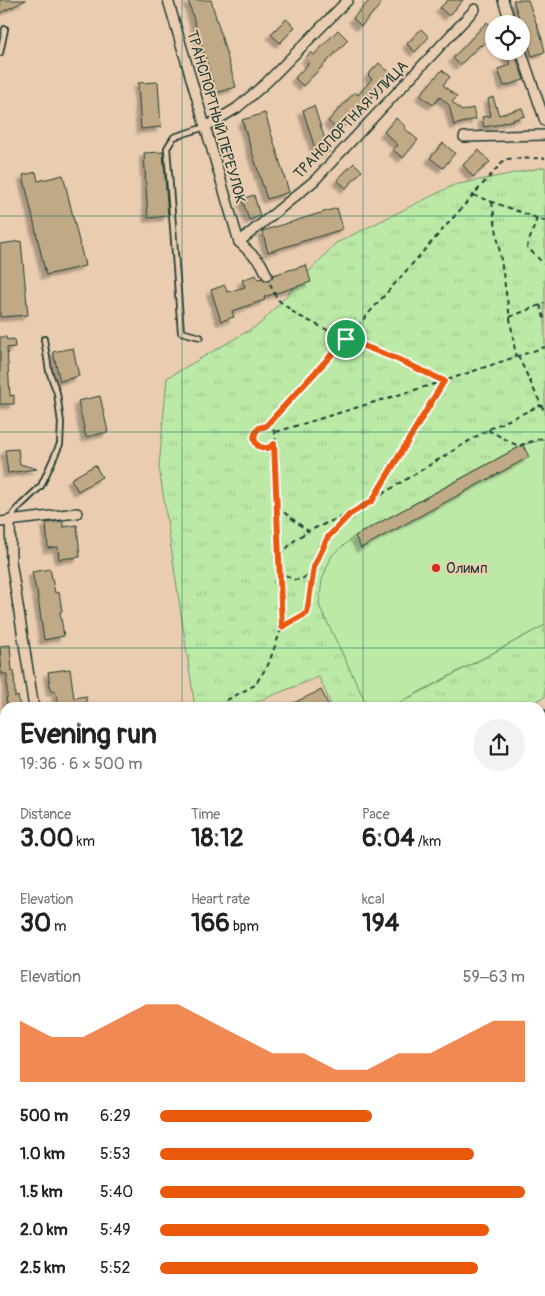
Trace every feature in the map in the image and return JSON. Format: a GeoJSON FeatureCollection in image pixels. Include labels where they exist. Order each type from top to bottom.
{"type":"FeatureCollection","features":[{"type":"Feature","properties":{"kind":"street","name":"ТРАНСПОРТНЫЙ ПЕРЕУЛОК"},"geometry":{"type":"LineString","coordinates":[[168,0],[238,242]]}},
{"type":"Feature","properties":{"kind":"street"},"geometry":{"type":"LineString","coordinates":[[205,127],[237,108],[266,83],[348,0]]}},
{"type":"Feature","properties":{"kind":"street"},"geometry":{"type":"LineString","coordinates":[[503,0],[508,15]]}},
{"type":"Feature","properties":{"kind":"street","name":"ТРАНСПОРТНАЯ УЛИЦА"},"geometry":{"type":"LineString","coordinates":[[238,242],[314,181],[475,9]]}},
{"type":"Feature","properties":{"kind":"street"},"geometry":{"type":"LineString","coordinates":[[524,60],[545,121]]}},
{"type":"Feature","properties":{"kind":"street"},"geometry":{"type":"LineString","coordinates":[[464,137],[545,134]]}},
{"type":"Feature","properties":{"kind":"street"},"geometry":{"type":"LineString","coordinates":[[238,242],[261,263],[267,276]]}},
{"type":"Feature","properties":{"kind":"street"},"geometry":{"type":"LineString","coordinates":[[0,522],[77,514]]}},
{"type":"Feature","properties":{"kind":"street"},"geometry":{"type":"LineString","coordinates":[[10,520],[11,560],[33,702]]}},
{"type":"Feature","properties":{"kind":"lane"},"geometry":{"type":"LineString","coordinates":[[0,53],[5,29]]}},
{"type":"Feature","properties":{"kind":"lane"},"geometry":{"type":"LineString","coordinates":[[200,337],[182,332],[167,148],[174,137],[205,127]]}},
{"type":"Feature","properties":{"kind":"lane"},"geometry":{"type":"LineString","coordinates":[[10,520],[16,509],[41,486],[60,444],[61,423],[58,393],[49,371],[44,339]]}},
{"type":"Feature","properties":{"kind":"path"},"geometry":{"type":"LineString","coordinates":[[274,444],[272,447],[264,448],[257,445],[254,438],[256,430],[266,426],[346,339],[505,159],[545,158]]}},
{"type":"Feature","properties":{"kind":"path"},"geometry":{"type":"LineString","coordinates":[[473,195],[545,221]]}},
{"type":"Feature","properties":{"kind":"path"},"geometry":{"type":"LineString","coordinates":[[492,202],[517,356],[545,413]]}},
{"type":"Feature","properties":{"kind":"path"},"geometry":{"type":"LineString","coordinates":[[537,218],[527,247],[545,265]]}},
{"type":"Feature","properties":{"kind":"path"},"geometry":{"type":"LineString","coordinates":[[267,276],[276,299],[297,314],[346,339],[397,359],[444,381]]}},
{"type":"Feature","properties":{"kind":"path"},"geometry":{"type":"LineString","coordinates":[[510,317],[545,303]]}},
{"type":"Feature","properties":{"kind":"path"},"geometry":{"type":"LineString","coordinates":[[540,305],[545,321]]}},
{"type":"Feature","properties":{"kind":"path"},"geometry":{"type":"LineString","coordinates":[[276,433],[444,381],[545,347]]}},
{"type":"Feature","properties":{"kind":"path"},"geometry":{"type":"LineString","coordinates":[[372,501],[444,381]]}},
{"type":"Feature","properties":{"kind":"path"},"geometry":{"type":"LineString","coordinates":[[279,557],[295,540],[308,531],[350,514],[487,430],[540,405]]}},
{"type":"Feature","properties":{"kind":"path"},"geometry":{"type":"LineString","coordinates":[[266,426],[276,433]]}},
{"type":"Feature","properties":{"kind":"path"},"geometry":{"type":"LineString","coordinates":[[487,430],[518,446],[545,437]]}},
{"type":"Feature","properties":{"kind":"path"},"geometry":{"type":"LineString","coordinates":[[226,702],[255,685],[268,666],[282,627],[274,444],[276,433]]}},
{"type":"Feature","properties":{"kind":"path"},"geometry":{"type":"LineString","coordinates":[[277,507],[308,531]]}},
{"type":"Feature","properties":{"kind":"path"},"geometry":{"type":"LineString","coordinates":[[282,627],[307,613],[314,567],[328,537],[350,514]]}},
{"type":"Feature","properties":{"kind":"path"},"geometry":{"type":"LineString","coordinates":[[279,569],[289,578],[297,580],[306,578],[313,572]]}},
{"type":"Feature","properties":{"kind":"green space"},"geometry":{"type":"Polygon","coordinates":[[[545,167],[545,439],[523,445],[355,536],[319,605],[366,702],[330,702],[319,677],[256,702],[194,702],[159,467],[167,378],[260,324],[336,243],[454,185],[545,167]]]}},
{"type":"Feature","properties":{"kind":"green space","name":"Олимп"},"geometry":{"type":"Polygon","coordinates":[[[545,439],[545,625],[400,702],[366,702],[319,605],[322,580],[332,555],[355,536],[523,445],[545,439]]]}},
{"type":"Feature","properties":{"kind":"green space"},"geometry":{"type":"Polygon","coordinates":[[[545,625],[545,697],[534,702],[402,702],[545,625]]]}},
{"type":"Feature","properties":{"kind":"building"},"geometry":{"type":"Polygon","coordinates":[[[0,0],[26,0],[0,13],[0,0]]]}},
{"type":"Feature","properties":{"kind":"building"},"geometry":{"type":"Polygon","coordinates":[[[188,0],[211,0],[236,87],[216,93],[188,0]]]}},
{"type":"Feature","properties":{"kind":"building"},"geometry":{"type":"Polygon","coordinates":[[[370,0],[377,0],[381,4],[361,26],[353,18],[370,0]]]}},
{"type":"Feature","properties":{"kind":"building"},"geometry":{"type":"Polygon","coordinates":[[[448,0],[463,0],[449,16],[440,8],[448,0]]]}},
{"type":"Feature","properties":{"kind":"building"},"geometry":{"type":"Polygon","coordinates":[[[513,0],[528,0],[545,52],[532,56],[530,50],[530,15],[518,15],[513,0]]]}},
{"type":"Feature","properties":{"kind":"building"},"geometry":{"type":"Polygon","coordinates":[[[286,19],[295,27],[280,43],[271,34],[286,19]]]}},
{"type":"Feature","properties":{"kind":"building"},"geometry":{"type":"Polygon","coordinates":[[[485,24],[485,42],[460,65],[453,58],[485,24]]]}},
{"type":"Feature","properties":{"kind":"building"},"geometry":{"type":"Polygon","coordinates":[[[421,29],[429,37],[415,52],[407,44],[421,29]]]}},
{"type":"Feature","properties":{"kind":"building"},"geometry":{"type":"Polygon","coordinates":[[[338,30],[348,40],[303,86],[295,78],[310,62],[306,58],[311,52],[314,55],[338,30]]]}},
{"type":"Feature","properties":{"kind":"building"},"geometry":{"type":"Polygon","coordinates":[[[508,60],[517,60],[524,80],[504,86],[498,69],[510,65],[508,60]]]}},
{"type":"Feature","properties":{"kind":"building"},"geometry":{"type":"Polygon","coordinates":[[[379,63],[393,75],[339,131],[328,121],[355,92],[358,95],[372,79],[368,75],[379,63]]]}},
{"type":"Feature","properties":{"kind":"building"},"geometry":{"type":"Polygon","coordinates":[[[442,70],[450,77],[443,85],[457,97],[452,102],[462,111],[473,108],[476,119],[454,125],[449,105],[440,97],[433,105],[420,95],[442,70]]]}},
{"type":"Feature","properties":{"kind":"building"},"geometry":{"type":"Polygon","coordinates":[[[158,82],[161,127],[141,129],[138,83],[158,82]]]}},
{"type":"Feature","properties":{"kind":"building"},"geometry":{"type":"Polygon","coordinates":[[[493,97],[499,115],[522,108],[525,116],[484,127],[482,117],[491,116],[488,99],[493,97]]]}},
{"type":"Feature","properties":{"kind":"building"},"geometry":{"type":"Polygon","coordinates":[[[314,106],[329,152],[317,155],[303,110],[314,106]]]}},
{"type":"Feature","properties":{"kind":"building"},"geometry":{"type":"Polygon","coordinates":[[[265,113],[289,192],[267,199],[242,120],[265,113]]]}},
{"type":"Feature","properties":{"kind":"building"},"geometry":{"type":"Polygon","coordinates":[[[396,118],[418,140],[403,158],[393,150],[398,145],[384,132],[396,118]]]}},
{"type":"Feature","properties":{"kind":"building"},"geometry":{"type":"Polygon","coordinates":[[[443,143],[455,153],[443,168],[430,158],[443,143]]]}},
{"type":"Feature","properties":{"kind":"building"},"geometry":{"type":"Polygon","coordinates":[[[479,150],[490,162],[473,177],[463,165],[479,150]]]}},
{"type":"Feature","properties":{"kind":"building"},"geometry":{"type":"Polygon","coordinates":[[[163,152],[168,216],[148,218],[144,153],[163,152]]]}},
{"type":"Feature","properties":{"kind":"building"},"geometry":{"type":"Polygon","coordinates":[[[354,163],[362,171],[346,188],[337,180],[354,163]]]}},
{"type":"Feature","properties":{"kind":"building"},"geometry":{"type":"Polygon","coordinates":[[[36,172],[38,181],[63,175],[85,266],[46,275],[23,175],[36,172]]]}},
{"type":"Feature","properties":{"kind":"building"},"geometry":{"type":"Polygon","coordinates":[[[254,195],[260,216],[249,220],[242,199],[254,195]]]}},
{"type":"Feature","properties":{"kind":"building"},"geometry":{"type":"Polygon","coordinates":[[[337,208],[343,229],[268,252],[262,231],[337,208]]]}},
{"type":"Feature","properties":{"kind":"building"},"geometry":{"type":"Polygon","coordinates":[[[21,241],[28,315],[0,317],[0,244],[21,241]]]}},
{"type":"Feature","properties":{"kind":"building"},"geometry":{"type":"Polygon","coordinates":[[[306,265],[311,282],[264,297],[265,300],[232,311],[234,317],[221,321],[211,290],[225,285],[227,292],[245,287],[242,280],[256,275],[258,279],[262,278],[269,281],[273,275],[306,265]]]}},
{"type":"Feature","properties":{"kind":"building"},"geometry":{"type":"Polygon","coordinates":[[[0,337],[6,337],[7,340],[14,339],[15,347],[7,348],[10,396],[14,395],[14,404],[0,404],[0,337]]]}},
{"type":"Feature","properties":{"kind":"building"},"geometry":{"type":"Polygon","coordinates":[[[73,348],[79,376],[60,381],[53,352],[73,348]]]}},
{"type":"Feature","properties":{"kind":"building"},"geometry":{"type":"Polygon","coordinates":[[[100,396],[108,432],[86,437],[78,401],[100,396]]]}},
{"type":"Feature","properties":{"kind":"building"},"geometry":{"type":"Polygon","coordinates":[[[523,445],[529,457],[361,548],[355,536],[523,445]]]}},
{"type":"Feature","properties":{"kind":"building"},"geometry":{"type":"Polygon","coordinates":[[[18,449],[20,464],[37,469],[8,473],[5,450],[18,449]]]}},
{"type":"Feature","properties":{"kind":"building"},"geometry":{"type":"Polygon","coordinates":[[[95,465],[102,477],[78,491],[71,479],[95,465]]]}},
{"type":"Feature","properties":{"kind":"building"},"geometry":{"type":"Polygon","coordinates":[[[63,521],[63,527],[77,525],[80,557],[59,559],[58,547],[48,548],[46,523],[63,521]]]}},
{"type":"Feature","properties":{"kind":"building"},"geometry":{"type":"Polygon","coordinates":[[[50,569],[55,593],[59,592],[64,636],[44,640],[37,590],[32,572],[50,569]]]}},
{"type":"Feature","properties":{"kind":"building"},"geometry":{"type":"Polygon","coordinates":[[[10,645],[15,697],[18,696],[19,702],[7,702],[7,674],[2,674],[0,646],[10,645]]]}},
{"type":"Feature","properties":{"kind":"building"},"geometry":{"type":"Polygon","coordinates":[[[70,669],[74,698],[86,696],[86,702],[58,702],[56,691],[51,691],[48,672],[70,669]]]}},
{"type":"Feature","properties":{"kind":"building"},"geometry":{"type":"Polygon","coordinates":[[[321,690],[327,702],[296,702],[321,690]]]}},
{"type":"Feature","properties":{"kind":"place","name":"Олимп"},"geometry":{"type":"Point","coordinates":[436,568]}},
{"type":"Feature","properties":{"kind":"route"},"geometry":{"type":"LineString","coordinates":[[346,339],[397,359],[444,381],[372,501],[350,514],[328,537],[314,567],[307,613],[282,627],[274,444],[268,448],[260,447],[255,442],[254,434],[262,426],[266,426],[346,339]]}}]}
